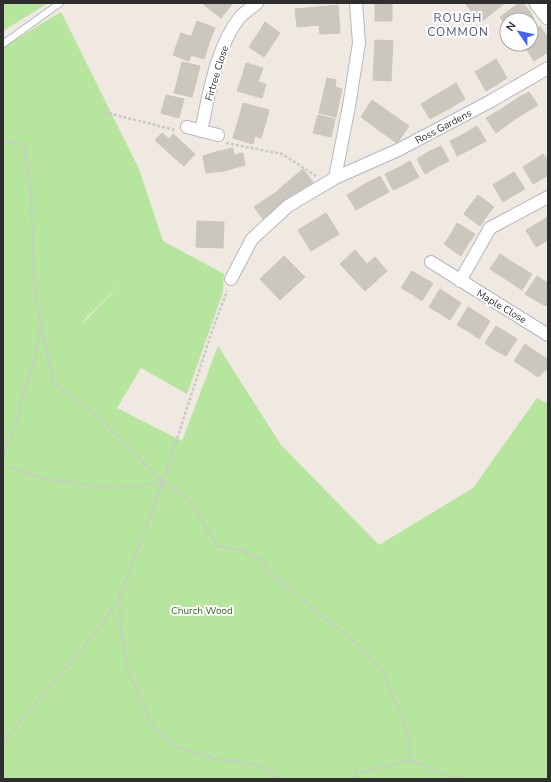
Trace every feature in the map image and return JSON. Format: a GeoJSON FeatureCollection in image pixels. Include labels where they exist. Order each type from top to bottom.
{"type":"FeatureCollection","features":[{"type":"Feature","properties":{"kind":"street","name":"Firtree Close"},"geometry":{"type":"LineString","coordinates":[[201,131],[213,80],[225,43],[241,17],[257,3]]}},
{"type":"Feature","properties":{"kind":"street"},"geometry":{"type":"LineString","coordinates":[[331,180],[349,106],[359,43],[356,3]]}},
{"type":"Feature","properties":{"kind":"street"},"geometry":{"type":"LineString","coordinates":[[537,3],[548,16]]}},
{"type":"Feature","properties":{"kind":"street","name":"Ross Gardens"},"geometry":{"type":"LineString","coordinates":[[231,279],[252,239],[288,206],[331,180],[398,150],[485,104],[548,68]]}},
{"type":"Feature","properties":{"kind":"street"},"geometry":{"type":"LineString","coordinates":[[186,127],[218,135]]}},
{"type":"Feature","properties":{"kind":"street"},"geometry":{"type":"LineString","coordinates":[[460,281],[490,228],[548,197]]}},
{"type":"Feature","properties":{"kind":"street","name":"Maple Close"},"geometry":{"type":"LineString","coordinates":[[431,262],[546,334]]}},
{"type":"Feature","properties":{"kind":"lane"},"geometry":{"type":"LineString","coordinates":[[3,44],[60,3]]}},
{"type":"Feature","properties":{"kind":"path"},"geometry":{"type":"LineString","coordinates":[[104,112],[178,131],[186,127]]}},
{"type":"Feature","properties":{"kind":"path"},"geometry":{"type":"LineString","coordinates":[[218,135],[224,143],[282,154],[331,180]]}},
{"type":"Feature","properties":{"kind":"path"},"geometry":{"type":"LineString","coordinates":[[3,142],[24,144],[31,192],[35,296],[54,383],[103,420],[163,482],[185,496],[217,546],[240,550],[262,560],[272,575],[361,647],[384,673],[408,736],[411,760]]}},
{"type":"Feature","properties":{"kind":"path"},"geometry":{"type":"LineString","coordinates":[[3,742],[66,665],[101,626],[120,596],[163,482],[211,334],[231,279]]}},
{"type":"Feature","properties":{"kind":"path"},"geometry":{"type":"LineString","coordinates":[[3,457],[19,413],[26,384],[34,363],[40,322]]}},
{"type":"Feature","properties":{"kind":"path"},"geometry":{"type":"LineString","coordinates":[[3,464],[39,478],[110,488],[140,486],[163,482]]}},
{"type":"Feature","properties":{"kind":"path"},"geometry":{"type":"LineString","coordinates":[[120,596],[121,634],[129,674],[154,728],[176,747],[218,759],[262,766],[280,779]]}},
{"type":"Feature","properties":{"kind":"path"},"geometry":{"type":"LineString","coordinates":[[352,779],[358,773],[411,760],[435,771],[462,779]]}},
{"type":"Feature","properties":{"kind":"green space"},"geometry":{"type":"Polygon","coordinates":[[[3,3],[48,3],[3,31],[3,3]]]}},
{"type":"Feature","properties":{"kind":"green space","name":"Church Wood"},"geometry":{"type":"Polygon","coordinates":[[[61,12],[139,169],[163,241],[224,274],[223,292],[187,394],[141,368],[117,408],[182,441],[218,346],[281,445],[379,545],[473,488],[537,398],[548,404],[548,779],[3,779],[3,47],[61,12]],[[126,278],[84,320],[84,322],[126,278]]]}},
{"type":"Feature","properties":{"kind":"building"},"geometry":{"type":"Polygon","coordinates":[[[202,3],[222,3],[229,8],[221,18],[202,3]]]}},
{"type":"Feature","properties":{"kind":"building"},"geometry":{"type":"Polygon","coordinates":[[[222,3],[233,3],[229,8],[222,3]]]}},
{"type":"Feature","properties":{"kind":"building"},"geometry":{"type":"Polygon","coordinates":[[[375,3],[392,3],[392,6],[375,5],[375,3]]]}},
{"type":"Feature","properties":{"kind":"building"},"geometry":{"type":"Polygon","coordinates":[[[465,3],[476,3],[469,8],[465,3]]]}},
{"type":"Feature","properties":{"kind":"building"},"geometry":{"type":"Polygon","coordinates":[[[476,3],[505,3],[480,23],[469,8],[476,3]]]}},
{"type":"Feature","properties":{"kind":"building"},"geometry":{"type":"Polygon","coordinates":[[[519,3],[523,3],[530,12],[507,12],[519,3]]]}},
{"type":"Feature","properties":{"kind":"building"},"geometry":{"type":"Polygon","coordinates":[[[338,5],[340,33],[320,34],[317,7],[338,5]]]}},
{"type":"Feature","properties":{"kind":"building"},"geometry":{"type":"Polygon","coordinates":[[[375,5],[392,6],[392,21],[375,21],[375,5]]]}},
{"type":"Feature","properties":{"kind":"building"},"geometry":{"type":"Polygon","coordinates":[[[317,7],[319,25],[297,27],[295,9],[317,7]]]}},
{"type":"Feature","properties":{"kind":"building"},"geometry":{"type":"Polygon","coordinates":[[[197,21],[215,28],[209,43],[191,37],[197,21]]]}},
{"type":"Feature","properties":{"kind":"building"},"geometry":{"type":"Polygon","coordinates":[[[265,22],[280,33],[272,45],[257,35],[265,22]]]}},
{"type":"Feature","properties":{"kind":"building"},"geometry":{"type":"Polygon","coordinates":[[[540,26],[547,36],[539,42],[540,26]]]}},
{"type":"Feature","properties":{"kind":"building"},"geometry":{"type":"Polygon","coordinates":[[[181,33],[209,43],[204,59],[191,55],[189,61],[173,55],[181,33]]]}},
{"type":"Feature","properties":{"kind":"building"},"geometry":{"type":"Polygon","coordinates":[[[257,35],[272,45],[264,57],[249,47],[257,35]]]}},
{"type":"Feature","properties":{"kind":"building"},"geometry":{"type":"Polygon","coordinates":[[[547,36],[548,52],[534,61],[528,52],[539,52],[539,42],[547,36]]]}},
{"type":"Feature","properties":{"kind":"building"},"geometry":{"type":"Polygon","coordinates":[[[375,40],[393,41],[392,59],[374,58],[375,40]]]}},
{"type":"Feature","properties":{"kind":"building"},"geometry":{"type":"Polygon","coordinates":[[[374,58],[392,59],[391,81],[373,80],[374,58]]]}},
{"type":"Feature","properties":{"kind":"building"},"geometry":{"type":"Polygon","coordinates":[[[496,59],[507,78],[486,91],[475,72],[496,59]]]}},
{"type":"Feature","properties":{"kind":"building"},"geometry":{"type":"Polygon","coordinates":[[[182,62],[200,66],[196,82],[178,78],[182,62]]]}},
{"type":"Feature","properties":{"kind":"building"},"geometry":{"type":"Polygon","coordinates":[[[246,63],[263,68],[258,81],[242,77],[246,63]]]}},
{"type":"Feature","properties":{"kind":"building"},"geometry":{"type":"Polygon","coordinates":[[[242,77],[266,84],[262,98],[237,91],[242,77]]]}},
{"type":"Feature","properties":{"kind":"building"},"geometry":{"type":"Polygon","coordinates":[[[178,78],[196,82],[192,97],[174,93],[178,78]]]}},
{"type":"Feature","properties":{"kind":"building"},"geometry":{"type":"Polygon","coordinates":[[[327,78],[336,80],[335,87],[342,89],[336,117],[319,113],[327,78]]]}},
{"type":"Feature","properties":{"kind":"building"},"geometry":{"type":"Polygon","coordinates":[[[456,83],[465,99],[450,108],[441,92],[456,83]]]}},
{"type":"Feature","properties":{"kind":"building"},"geometry":{"type":"Polygon","coordinates":[[[441,92],[450,108],[430,119],[421,104],[441,92]]]}},
{"type":"Feature","properties":{"kind":"building"},"geometry":{"type":"Polygon","coordinates":[[[529,92],[538,105],[530,110],[521,96],[529,92]]]}},
{"type":"Feature","properties":{"kind":"building"},"geometry":{"type":"Polygon","coordinates":[[[166,95],[184,99],[179,118],[161,113],[166,95]]]}},
{"type":"Feature","properties":{"kind":"building"},"geometry":{"type":"Polygon","coordinates":[[[521,96],[530,110],[518,117],[509,104],[521,96]]]}},
{"type":"Feature","properties":{"kind":"building"},"geometry":{"type":"Polygon","coordinates":[[[372,100],[389,112],[377,129],[361,117],[372,100]]]}},
{"type":"Feature","properties":{"kind":"building"},"geometry":{"type":"Polygon","coordinates":[[[243,103],[269,110],[265,125],[239,118],[243,103]]]}},
{"type":"Feature","properties":{"kind":"building"},"geometry":{"type":"Polygon","coordinates":[[[509,104],[518,117],[507,125],[498,111],[509,104]]]}},
{"type":"Feature","properties":{"kind":"building"},"geometry":{"type":"Polygon","coordinates":[[[498,111],[507,125],[496,133],[486,118],[498,111]]]}},
{"type":"Feature","properties":{"kind":"building"},"geometry":{"type":"Polygon","coordinates":[[[389,112],[409,126],[397,143],[377,129],[389,112]]]}},
{"type":"Feature","properties":{"kind":"building"},"geometry":{"type":"Polygon","coordinates":[[[318,115],[335,119],[331,137],[313,133],[318,115]]]}},
{"type":"Feature","properties":{"kind":"building"},"geometry":{"type":"Polygon","coordinates":[[[239,118],[265,125],[261,138],[255,136],[253,144],[233,138],[239,118]]]}},
{"type":"Feature","properties":{"kind":"building"},"geometry":{"type":"Polygon","coordinates":[[[477,126],[486,141],[471,149],[464,134],[477,126]]]}},
{"type":"Feature","properties":{"kind":"building"},"geometry":{"type":"Polygon","coordinates":[[[162,133],[169,139],[173,134],[182,142],[171,155],[155,140],[162,133]]]}},
{"type":"Feature","properties":{"kind":"building"},"geometry":{"type":"Polygon","coordinates":[[[464,134],[471,149],[457,156],[450,141],[464,134]]]}},
{"type":"Feature","properties":{"kind":"building"},"geometry":{"type":"Polygon","coordinates":[[[182,142],[195,154],[184,166],[171,155],[182,142]]]}},
{"type":"Feature","properties":{"kind":"building"},"geometry":{"type":"Polygon","coordinates":[[[441,146],[449,161],[437,167],[428,152],[441,146]]]}},
{"type":"Feature","properties":{"kind":"building"},"geometry":{"type":"Polygon","coordinates":[[[233,148],[234,155],[243,153],[245,165],[224,171],[219,151],[233,148]]]}},
{"type":"Feature","properties":{"kind":"building"},"geometry":{"type":"Polygon","coordinates":[[[219,151],[224,171],[206,173],[203,156],[219,151]]]}},
{"type":"Feature","properties":{"kind":"building"},"geometry":{"type":"Polygon","coordinates":[[[428,152],[437,167],[425,174],[417,159],[428,152]]]}},
{"type":"Feature","properties":{"kind":"building"},"geometry":{"type":"Polygon","coordinates":[[[543,154],[548,161],[548,175],[545,177],[534,160],[543,154]]]}},
{"type":"Feature","properties":{"kind":"building"},"geometry":{"type":"Polygon","coordinates":[[[534,160],[545,177],[533,184],[523,167],[534,160]]]}},
{"type":"Feature","properties":{"kind":"building"},"geometry":{"type":"Polygon","coordinates":[[[410,161],[419,177],[406,184],[398,168],[410,161]]]}},
{"type":"Feature","properties":{"kind":"building"},"geometry":{"type":"Polygon","coordinates":[[[398,168],[406,184],[393,190],[385,174],[398,168]]]}},
{"type":"Feature","properties":{"kind":"building"},"geometry":{"type":"Polygon","coordinates":[[[303,169],[313,182],[301,192],[291,179],[303,169]]]}},
{"type":"Feature","properties":{"kind":"building"},"geometry":{"type":"Polygon","coordinates":[[[514,172],[525,189],[514,195],[504,178],[514,172]]]}},
{"type":"Feature","properties":{"kind":"building"},"geometry":{"type":"Polygon","coordinates":[[[380,176],[389,192],[374,200],[365,184],[380,176]]]}},
{"type":"Feature","properties":{"kind":"building"},"geometry":{"type":"Polygon","coordinates":[[[504,178],[514,195],[503,202],[493,185],[504,178]]]}},
{"type":"Feature","properties":{"kind":"building"},"geometry":{"type":"Polygon","coordinates":[[[291,179],[301,192],[294,197],[284,185],[291,179]]]}},
{"type":"Feature","properties":{"kind":"building"},"geometry":{"type":"Polygon","coordinates":[[[365,184],[374,200],[356,210],[347,195],[365,184]]]}},
{"type":"Feature","properties":{"kind":"building"},"geometry":{"type":"Polygon","coordinates":[[[284,185],[294,197],[283,205],[275,193],[284,185]]]}},
{"type":"Feature","properties":{"kind":"building"},"geometry":{"type":"Polygon","coordinates":[[[275,193],[283,205],[268,216],[270,219],[265,222],[254,207],[275,193]]]}},
{"type":"Feature","properties":{"kind":"building"},"geometry":{"type":"Polygon","coordinates":[[[478,195],[494,207],[487,216],[471,204],[478,195]]]}},
{"type":"Feature","properties":{"kind":"building"},"geometry":{"type":"Polygon","coordinates":[[[471,204],[487,216],[480,226],[464,214],[471,204]]]}},
{"type":"Feature","properties":{"kind":"building"},"geometry":{"type":"Polygon","coordinates":[[[326,213],[339,234],[311,251],[298,230],[326,213]]]}},
{"type":"Feature","properties":{"kind":"building"},"geometry":{"type":"Polygon","coordinates":[[[548,217],[548,240],[536,247],[526,230],[548,217]]]}},
{"type":"Feature","properties":{"kind":"building"},"geometry":{"type":"Polygon","coordinates":[[[197,221],[224,222],[223,248],[196,247],[197,221]]]}},
{"type":"Feature","properties":{"kind":"building"},"geometry":{"type":"Polygon","coordinates":[[[457,223],[475,234],[468,244],[451,234],[457,223]]]}},
{"type":"Feature","properties":{"kind":"building"},"geometry":{"type":"Polygon","coordinates":[[[451,234],[468,244],[461,256],[444,244],[451,234]]]}},
{"type":"Feature","properties":{"kind":"building"},"geometry":{"type":"Polygon","coordinates":[[[355,250],[367,264],[375,257],[387,271],[365,291],[340,264],[355,250]]]}},
{"type":"Feature","properties":{"kind":"building"},"geometry":{"type":"Polygon","coordinates":[[[500,254],[517,265],[507,280],[490,269],[500,254]]]}},
{"type":"Feature","properties":{"kind":"building"},"geometry":{"type":"Polygon","coordinates":[[[284,256],[305,277],[280,300],[260,279],[284,256]]]}},
{"type":"Feature","properties":{"kind":"building"},"geometry":{"type":"Polygon","coordinates":[[[517,265],[532,274],[522,290],[507,280],[517,265]]]}},
{"type":"Feature","properties":{"kind":"building"},"geometry":{"type":"Polygon","coordinates":[[[412,271],[422,277],[412,294],[401,288],[412,271]]]}},
{"type":"Feature","properties":{"kind":"building"},"geometry":{"type":"Polygon","coordinates":[[[537,276],[546,282],[535,300],[525,294],[537,276]]]}},
{"type":"Feature","properties":{"kind":"building"},"geometry":{"type":"Polygon","coordinates":[[[422,277],[433,283],[422,301],[412,294],[422,277]]]}},
{"type":"Feature","properties":{"kind":"building"},"geometry":{"type":"Polygon","coordinates":[[[546,282],[548,283],[548,303],[546,306],[535,300],[546,282]]]}},
{"type":"Feature","properties":{"kind":"building"},"geometry":{"type":"Polygon","coordinates":[[[440,289],[452,297],[441,314],[429,307],[440,289]]]}},
{"type":"Feature","properties":{"kind":"building"},"geometry":{"type":"Polygon","coordinates":[[[452,297],[461,303],[450,320],[441,314],[452,297]]]}},
{"type":"Feature","properties":{"kind":"building"},"geometry":{"type":"Polygon","coordinates":[[[468,307],[479,314],[468,331],[457,325],[468,307]]]}},
{"type":"Feature","properties":{"kind":"building"},"geometry":{"type":"Polygon","coordinates":[[[479,314],[490,321],[479,339],[468,331],[479,314]]]}},
{"type":"Feature","properties":{"kind":"building"},"geometry":{"type":"Polygon","coordinates":[[[496,326],[506,332],[495,350],[485,343],[496,326]]]}},
{"type":"Feature","properties":{"kind":"building"},"geometry":{"type":"Polygon","coordinates":[[[506,332],[517,339],[506,356],[495,350],[506,332]]]}},
{"type":"Feature","properties":{"kind":"building"},"geometry":{"type":"Polygon","coordinates":[[[525,344],[536,352],[525,368],[514,361],[525,344]]]}},
{"type":"Feature","properties":{"kind":"building"},"geometry":{"type":"Polygon","coordinates":[[[536,352],[548,359],[548,368],[538,377],[525,368],[536,352]]]}},
{"type":"Feature","properties":{"kind":"district","name":"ROUGH COMMON"},"geometry":{"type":"Point","coordinates":[458,25]}}]}
